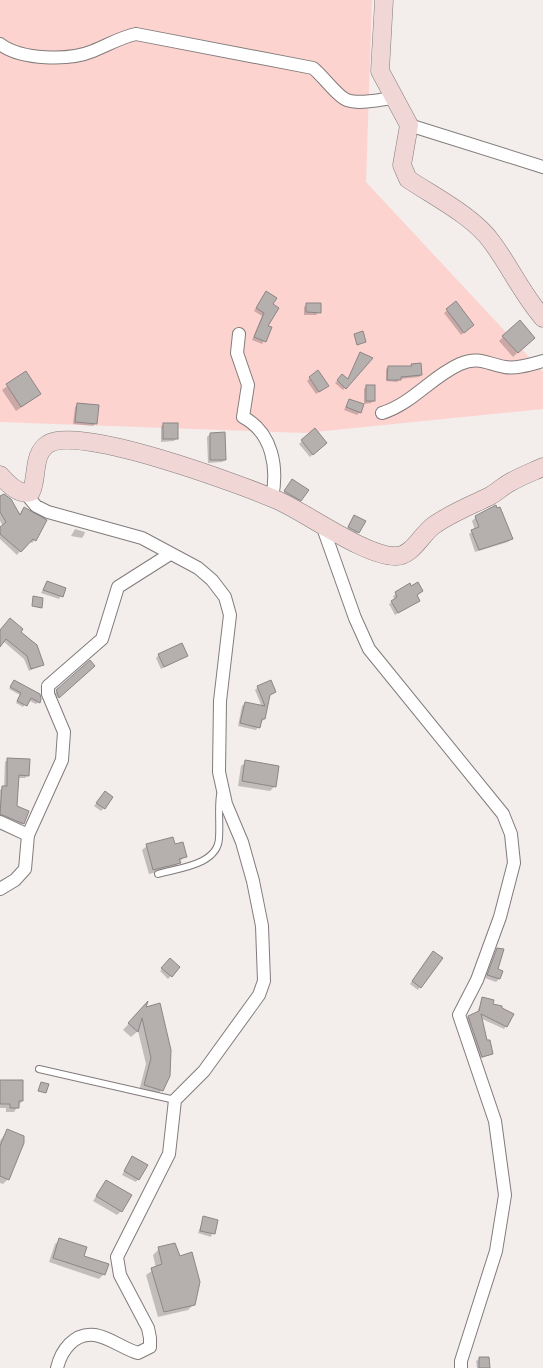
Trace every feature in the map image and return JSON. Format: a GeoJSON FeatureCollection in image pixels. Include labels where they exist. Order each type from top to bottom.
{"type":"FeatureCollection","features":[{"type":"Feature","properties":{"kind":"street"},"geometry":{"type":"LineString","coordinates":[[384,0],[380,71],[409,125],[402,165],[408,179],[477,226],[491,240],[529,302],[543,318]]}},
{"type":"Feature","properties":{"kind":"street"},"geometry":{"type":"LineString","coordinates":[[0,44],[8,50],[23,55],[57,56],[91,52],[122,37],[136,34],[313,68],[323,75],[346,100],[354,102],[394,98]]}},
{"type":"Feature","properties":{"kind":"street"},"geometry":{"type":"LineString","coordinates":[[409,125],[543,167]]}},
{"type":"Feature","properties":{"kind":"street"},"geometry":{"type":"LineString","coordinates":[[239,334],[237,353],[248,385],[243,417],[259,427],[272,454],[275,473],[272,498]]}},
{"type":"Feature","properties":{"kind":"street"},"geometry":{"type":"LineString","coordinates":[[382,413],[406,403],[435,380],[462,363],[487,360],[506,367],[543,361]]}},
{"type":"Feature","properties":{"kind":"street"},"geometry":{"type":"LineString","coordinates":[[26,494],[31,492],[34,486],[36,463],[42,449],[48,443],[57,440],[78,441],[127,449],[205,473],[272,498],[353,542],[387,556],[399,557],[409,552],[428,530],[446,516],[543,467]]}},
{"type":"Feature","properties":{"kind":"street"},"geometry":{"type":"LineString","coordinates":[[0,475],[20,492],[26,494],[36,506],[48,512],[142,538],[198,568],[212,580],[225,596],[230,615],[220,701],[219,772],[226,804],[242,842],[254,880],[262,926],[264,981],[259,995],[236,1030],[204,1071],[175,1100],[169,1154],[117,1257],[120,1275],[148,1328],[150,1347],[138,1353],[95,1335],[82,1336],[69,1343],[59,1359],[57,1368]]}},
{"type":"Feature","properties":{"kind":"street"},"geometry":{"type":"LineString","coordinates":[[322,525],[355,618],[369,649],[504,814],[511,834],[514,862],[500,917],[477,980],[459,1015],[495,1121],[505,1195],[496,1250],[461,1361],[461,1368]]}},
{"type":"Feature","properties":{"kind":"street"},"geometry":{"type":"LineString","coordinates":[[0,889],[15,880],[25,869],[28,835],[62,760],[64,732],[48,694],[48,686],[102,638],[118,587],[170,554]]}},
{"type":"Feature","properties":{"kind":"street"},"geometry":{"type":"LineString","coordinates":[[0,822],[28,835]]}},
{"type":"Feature","properties":{"kind":"lane"},"geometry":{"type":"LineString","coordinates":[[158,874],[205,860],[215,852],[219,839],[219,797],[222,787]]}},
{"type":"Feature","properties":{"kind":"lane"},"geometry":{"type":"LineString","coordinates":[[39,1069],[175,1100]]}},
{"type":"Feature","properties":{"kind":"shaded area"},"geometry":{"type":"Polygon","coordinates":[[[0,0],[372,0],[366,182],[543,372],[543,409],[305,433],[0,422],[0,0]]]}},
{"type":"Feature","properties":{"kind":"building"},"geometry":{"type":"Polygon","coordinates":[[[266,291],[277,298],[273,304],[279,308],[268,326],[272,327],[266,342],[254,337],[264,313],[256,308],[266,291]]]}},
{"type":"Feature","properties":{"kind":"building"},"geometry":{"type":"Polygon","coordinates":[[[456,301],[474,325],[464,333],[446,309],[456,301]]]}},
{"type":"Feature","properties":{"kind":"building"},"geometry":{"type":"Polygon","coordinates":[[[306,303],[321,303],[321,313],[306,312],[306,303]]]}},
{"type":"Feature","properties":{"kind":"building"},"geometry":{"type":"Polygon","coordinates":[[[520,320],[535,338],[518,353],[502,336],[520,320]]]}},
{"type":"Feature","properties":{"kind":"building"},"geometry":{"type":"Polygon","coordinates":[[[363,331],[366,342],[357,345],[354,334],[363,331]]]}},
{"type":"Feature","properties":{"kind":"building"},"geometry":{"type":"Polygon","coordinates":[[[360,352],[373,358],[346,389],[337,380],[342,374],[348,379],[360,352]]]}},
{"type":"Feature","properties":{"kind":"building"},"geometry":{"type":"Polygon","coordinates":[[[421,363],[422,375],[401,377],[401,380],[387,380],[388,366],[412,366],[411,364],[421,363]]]}},
{"type":"Feature","properties":{"kind":"building"},"geometry":{"type":"Polygon","coordinates":[[[318,370],[329,386],[319,392],[309,377],[318,370]]]}},
{"type":"Feature","properties":{"kind":"building"},"geometry":{"type":"Polygon","coordinates":[[[26,371],[41,394],[21,407],[6,384],[26,371]]]}},
{"type":"Feature","properties":{"kind":"building"},"geometry":{"type":"Polygon","coordinates":[[[366,385],[375,385],[375,401],[366,401],[366,385]]]}},
{"type":"Feature","properties":{"kind":"building"},"geometry":{"type":"Polygon","coordinates":[[[349,399],[364,404],[361,413],[346,407],[349,399]]]}},
{"type":"Feature","properties":{"kind":"building"},"geometry":{"type":"Polygon","coordinates":[[[77,403],[99,405],[97,424],[75,422],[77,403]]]}},
{"type":"Feature","properties":{"kind":"building"},"geometry":{"type":"Polygon","coordinates":[[[163,423],[178,423],[178,439],[163,439],[163,423]]]}},
{"type":"Feature","properties":{"kind":"building"},"geometry":{"type":"Polygon","coordinates":[[[315,428],[327,443],[313,455],[301,440],[315,428]]]}},
{"type":"Feature","properties":{"kind":"building"},"geometry":{"type":"Polygon","coordinates":[[[225,432],[226,460],[210,460],[210,433],[225,432]]]}},
{"type":"Feature","properties":{"kind":"building"},"geometry":{"type":"Polygon","coordinates":[[[292,479],[309,490],[301,501],[284,491],[292,479]]]}},
{"type":"Feature","properties":{"kind":"building"},"geometry":{"type":"Polygon","coordinates":[[[4,494],[11,499],[20,515],[24,507],[47,520],[36,541],[33,539],[21,552],[0,534],[0,527],[6,522],[0,512],[0,496],[4,494]]]}},
{"type":"Feature","properties":{"kind":"building"},"geometry":{"type":"Polygon","coordinates":[[[496,505],[497,508],[500,507],[513,539],[479,550],[471,530],[479,527],[475,516],[496,505]]]}},
{"type":"Feature","properties":{"kind":"building"},"geometry":{"type":"Polygon","coordinates":[[[354,515],[366,521],[359,533],[348,527],[354,515]]]}},
{"type":"Feature","properties":{"kind":"building"},"geometry":{"type":"Polygon","coordinates":[[[47,581],[66,588],[63,597],[43,590],[47,581]]]}},
{"type":"Feature","properties":{"kind":"building"},"geometry":{"type":"Polygon","coordinates":[[[418,582],[423,591],[417,595],[420,601],[398,613],[391,601],[397,597],[395,592],[410,583],[411,586],[418,582]]]}},
{"type":"Feature","properties":{"kind":"building"},"geometry":{"type":"Polygon","coordinates":[[[33,596],[43,598],[42,608],[32,606],[33,596]]]}},
{"type":"Feature","properties":{"kind":"building"},"geometry":{"type":"Polygon","coordinates":[[[10,618],[23,629],[21,632],[37,645],[44,665],[31,669],[27,656],[6,639],[0,647],[0,630],[10,618]]]}},
{"type":"Feature","properties":{"kind":"building"},"geometry":{"type":"Polygon","coordinates":[[[182,643],[188,656],[164,667],[158,654],[182,643]]]}},
{"type":"Feature","properties":{"kind":"building"},"geometry":{"type":"Polygon","coordinates":[[[90,660],[95,666],[59,698],[56,690],[90,660]]]}},
{"type":"Feature","properties":{"kind":"building"},"geometry":{"type":"Polygon","coordinates":[[[14,680],[40,694],[40,703],[31,698],[27,706],[17,701],[21,693],[10,687],[14,680]]]}},
{"type":"Feature","properties":{"kind":"building"},"geometry":{"type":"Polygon","coordinates":[[[271,680],[276,692],[270,695],[265,719],[262,719],[260,728],[240,723],[245,702],[265,706],[257,686],[271,680]]]}},
{"type":"Feature","properties":{"kind":"building"},"geometry":{"type":"Polygon","coordinates":[[[7,758],[30,759],[29,776],[19,775],[17,806],[29,811],[24,824],[0,814],[2,786],[7,786],[7,758]]]}},
{"type":"Feature","properties":{"kind":"building"},"geometry":{"type":"Polygon","coordinates":[[[245,760],[279,766],[276,787],[242,781],[245,760]]]}},
{"type":"Feature","properties":{"kind":"building"},"geometry":{"type":"Polygon","coordinates":[[[105,791],[113,797],[105,809],[96,803],[105,791]]]}},
{"type":"Feature","properties":{"kind":"building"},"geometry":{"type":"Polygon","coordinates":[[[173,837],[175,844],[183,842],[187,857],[179,859],[181,863],[153,870],[146,844],[173,837]]]}},
{"type":"Feature","properties":{"kind":"building"},"geometry":{"type":"Polygon","coordinates":[[[497,948],[504,949],[498,969],[503,971],[500,979],[487,975],[497,948]]]}},
{"type":"Feature","properties":{"kind":"building"},"geometry":{"type":"Polygon","coordinates":[[[433,951],[443,958],[421,988],[412,981],[433,951]]]}},
{"type":"Feature","properties":{"kind":"building"},"geometry":{"type":"Polygon","coordinates":[[[170,958],[180,967],[172,977],[161,968],[170,958]]]}},
{"type":"Feature","properties":{"kind":"building"},"geometry":{"type":"Polygon","coordinates":[[[482,997],[494,1000],[493,1004],[502,1006],[502,1008],[514,1014],[507,1027],[481,1014],[487,1040],[490,1040],[493,1054],[482,1057],[468,1016],[479,1011],[482,997]]]}},
{"type":"Feature","properties":{"kind":"building"},"geometry":{"type":"Polygon","coordinates":[[[148,1001],[146,1007],[160,1003],[171,1050],[170,1076],[163,1091],[144,1085],[151,1058],[142,1018],[138,1032],[128,1023],[148,1001]]]}},
{"type":"Feature","properties":{"kind":"building"},"geometry":{"type":"Polygon","coordinates":[[[0,1080],[23,1080],[23,1101],[19,1101],[19,1108],[10,1108],[10,1104],[0,1104],[0,1080]]]}},
{"type":"Feature","properties":{"kind":"building"},"geometry":{"type":"Polygon","coordinates":[[[41,1082],[49,1084],[46,1093],[38,1091],[41,1082]]]}},
{"type":"Feature","properties":{"kind":"building"},"geometry":{"type":"Polygon","coordinates":[[[7,1129],[24,1136],[24,1143],[9,1180],[0,1176],[0,1146],[7,1129]]]}},
{"type":"Feature","properties":{"kind":"building"},"geometry":{"type":"Polygon","coordinates":[[[132,1156],[148,1165],[139,1180],[124,1171],[132,1156]]]}},
{"type":"Feature","properties":{"kind":"building"},"geometry":{"type":"Polygon","coordinates":[[[106,1180],[132,1195],[122,1212],[96,1196],[106,1180]]]}},
{"type":"Feature","properties":{"kind":"building"},"geometry":{"type":"Polygon","coordinates":[[[203,1216],[218,1220],[215,1234],[200,1231],[203,1216]]]}},
{"type":"Feature","properties":{"kind":"building"},"geometry":{"type":"Polygon","coordinates":[[[59,1238],[87,1247],[84,1256],[109,1264],[105,1275],[53,1258],[59,1238]]]}},
{"type":"Feature","properties":{"kind":"building"},"geometry":{"type":"Polygon","coordinates":[[[175,1243],[180,1256],[192,1252],[200,1282],[195,1305],[164,1312],[151,1268],[162,1264],[158,1247],[175,1243]]]}},
{"type":"Feature","properties":{"kind":"building"},"geometry":{"type":"Polygon","coordinates":[[[479,1357],[489,1357],[490,1368],[479,1368],[479,1357]]]}}]}
